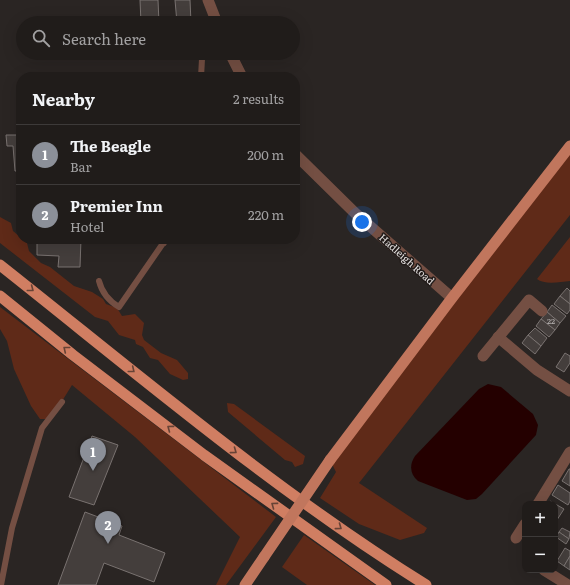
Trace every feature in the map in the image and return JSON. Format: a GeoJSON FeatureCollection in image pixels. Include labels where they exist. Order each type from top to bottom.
{"type":"FeatureCollection","features":[{"type":"Feature","properties":{"kind":"highway"},"geometry":{"type":"LineString","coordinates":[[0,265],[211,434],[377,554],[426,585]]}},
{"type":"Feature","properties":{"kind":"highway"},"geometry":{"type":"LineString","coordinates":[[0,296],[73,355],[198,450],[386,585]]}},
{"type":"Feature","properties":{"kind":"main road"},"geometry":{"type":"LineString","coordinates":[[245,585],[330,460],[452,298],[570,146]]}},
{"type":"Feature","properties":{"kind":"street"},"geometry":{"type":"LineString","coordinates":[[208,0],[214,16]]}},
{"type":"Feature","properties":{"kind":"street"},"geometry":{"type":"LineString","coordinates":[[234,60],[240,72]]}},
{"type":"Feature","properties":{"kind":"street","name":"Hadleigh Road"},"geometry":{"type":"LineString","coordinates":[[300,159],[350,208],[452,298]]}},
{"type":"Feature","properties":{"kind":"street"},"geometry":{"type":"LineString","coordinates":[[483,356],[529,300],[542,311]]}},
{"type":"Feature","properties":{"kind":"street"},"geometry":{"type":"LineString","coordinates":[[498,337],[537,370],[570,391]]}},
{"type":"Feature","properties":{"kind":"street"},"geometry":{"type":"LineString","coordinates":[[540,501],[570,452]]}},
{"type":"Feature","properties":{"kind":"street"},"geometry":{"type":"LineString","coordinates":[[516,538],[522,529]]}},
{"type":"Feature","properties":{"kind":"street"},"geometry":{"type":"LineString","coordinates":[[549,573],[568,585]]}},
{"type":"Feature","properties":{"kind":"lane"},"geometry":{"type":"LineString","coordinates":[[202,60],[202,72]]}},
{"type":"Feature","properties":{"kind":"lane"},"geometry":{"type":"LineString","coordinates":[[99,281],[101,288],[109,300],[119,308],[163,244]]}},
{"type":"Feature","properties":{"kind":"lane"},"geometry":{"type":"LineString","coordinates":[[1,585],[12,528],[42,428],[62,402]]}},
{"type":"Feature","properties":{"kind":"shaded area"},"geometry":{"type":"Polygon","coordinates":[[[570,147],[570,215],[359,483],[427,528],[424,533],[400,540],[359,524],[320,498],[336,472],[330,460],[570,147]]]}},
{"type":"Feature","properties":{"kind":"shaded area"},"geometry":{"type":"Polygon","coordinates":[[[0,217],[11,223],[13,231],[16,234],[16,244],[27,244],[29,251],[41,263],[50,267],[74,286],[92,292],[103,299],[106,304],[117,308],[122,316],[135,314],[144,323],[142,335],[144,340],[161,353],[177,360],[188,373],[188,379],[183,380],[170,374],[158,360],[150,358],[143,347],[136,344],[135,340],[119,335],[108,321],[95,317],[0,243],[0,217]]]}},
{"type":"Feature","properties":{"kind":"shaded area"},"geometry":{"type":"Polygon","coordinates":[[[570,237],[570,281],[548,283],[537,279],[570,237]]]}},
{"type":"Feature","properties":{"kind":"shaded area"},"geometry":{"type":"Polygon","coordinates":[[[0,307],[276,517],[226,585],[216,585],[240,537],[135,437],[72,385],[51,419],[40,419],[31,406],[14,369],[7,341],[0,329],[0,307]]]}},
{"type":"Feature","properties":{"kind":"shaded area"},"geometry":{"type":"Polygon","coordinates":[[[488,384],[501,387],[533,414],[538,425],[536,435],[476,499],[467,500],[418,481],[413,475],[411,469],[415,456],[479,389],[488,384]]]}},
{"type":"Feature","properties":{"kind":"shaded area"},"geometry":{"type":"Polygon","coordinates":[[[227,403],[234,404],[305,456],[303,464],[295,467],[292,462],[285,460],[228,412],[227,403]]]}},
{"type":"Feature","properties":{"kind":"shaded area"},"geometry":{"type":"Polygon","coordinates":[[[304,535],[375,585],[307,585],[282,567],[304,535]]]}},
{"type":"Feature","properties":{"kind":"building"},"geometry":{"type":"Polygon","coordinates":[[[140,0],[158,0],[159,16],[141,16],[140,0]]]}},
{"type":"Feature","properties":{"kind":"building"},"geometry":{"type":"Polygon","coordinates":[[[175,0],[190,0],[191,16],[176,16],[175,0]]]}},
{"type":"Feature","properties":{"kind":"building"},"geometry":{"type":"Polygon","coordinates":[[[6,135],[16,135],[16,171],[13,146],[7,146],[6,135]]]}},
{"type":"Feature","properties":{"kind":"building"},"geometry":{"type":"Polygon","coordinates":[[[37,244],[81,244],[80,267],[58,267],[59,256],[37,255],[37,244]]]}},
{"type":"Feature","properties":{"kind":"building"},"geometry":{"type":"Polygon","coordinates":[[[567,288],[570,291],[570,304],[560,296],[567,288]]]}},
{"type":"Feature","properties":{"kind":"building"},"geometry":{"type":"Polygon","coordinates":[[[560,296],[570,304],[570,310],[567,314],[554,304],[560,296]]]}},
{"type":"Feature","properties":{"kind":"building"},"geometry":{"type":"Polygon","coordinates":[[[552,305],[566,316],[560,323],[547,312],[552,305]]]}},
{"type":"Feature","properties":{"kind":"building"},"geometry":{"type":"Polygon","coordinates":[[[547,312],[560,323],[555,330],[541,319],[547,312]]]}},
{"type":"Feature","properties":{"kind":"building"},"geometry":{"type":"Polygon","coordinates":[[[541,319],[555,330],[549,337],[536,326],[541,319]]]}},
{"type":"Feature","properties":{"kind":"building"},"geometry":{"type":"Polygon","coordinates":[[[535,328],[547,338],[541,346],[528,335],[535,328]]]}},
{"type":"Feature","properties":{"kind":"building"},"geometry":{"type":"Polygon","coordinates":[[[528,335],[541,346],[535,354],[522,343],[528,335]]]}},
{"type":"Feature","properties":{"kind":"building"},"geometry":{"type":"Polygon","coordinates":[[[565,353],[570,356],[570,363],[564,372],[556,367],[565,353]]]}},
{"type":"Feature","properties":{"kind":"building"},"geometry":{"type":"Polygon","coordinates":[[[92,436],[118,445],[94,505],[69,497],[92,436]]]}},
{"type":"Feature","properties":{"kind":"building"},"geometry":{"type":"Polygon","coordinates":[[[570,469],[570,486],[562,481],[570,469]]]}},
{"type":"Feature","properties":{"kind":"building"},"geometry":{"type":"Polygon","coordinates":[[[558,485],[570,493],[570,501],[568,505],[552,495],[558,485]]]}},
{"type":"Feature","properties":{"kind":"building"},"geometry":{"type":"Polygon","coordinates":[[[558,506],[564,509],[558,518],[558,506]]]}},
{"type":"Feature","properties":{"kind":"building"},"geometry":{"type":"Polygon","coordinates":[[[85,512],[122,526],[119,535],[165,553],[154,582],[104,563],[96,585],[58,585],[85,512]]]}},
{"type":"Feature","properties":{"kind":"building"},"geometry":{"type":"Polygon","coordinates":[[[562,528],[570,532],[569,539],[559,532],[562,528]]]}},
{"type":"Feature","properties":{"kind":"building"},"geometry":{"type":"Polygon","coordinates":[[[559,532],[569,539],[566,544],[558,538],[559,532]]]}},
{"type":"Feature","properties":{"kind":"building"},"geometry":{"type":"Polygon","coordinates":[[[565,548],[570,551],[570,556],[564,566],[558,562],[565,548]]]}},
{"type":"Feature","properties":{"kind":"building"},"geometry":{"type":"Polygon","coordinates":[[[570,556],[570,570],[564,566],[570,556]]]}},
{"type":"Feature","properties":{"kind":"place","name":"The Beagle"},"geometry":{"type":"Point","coordinates":[93,471]}},
{"type":"Feature","properties":{"kind":"place","name":"Premier Inn"},"geometry":{"type":"Point","coordinates":[108,544]}}]}
